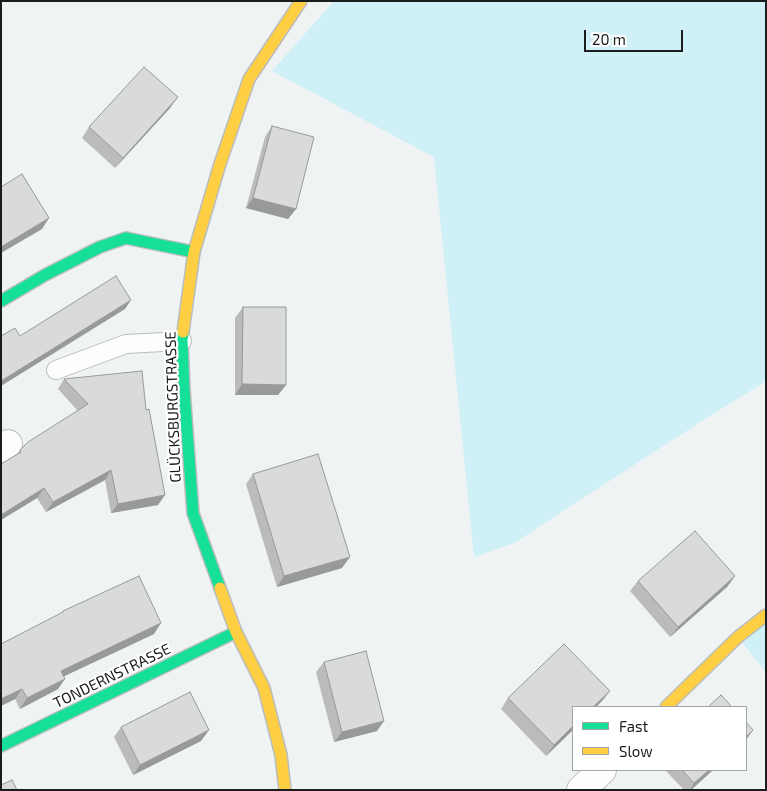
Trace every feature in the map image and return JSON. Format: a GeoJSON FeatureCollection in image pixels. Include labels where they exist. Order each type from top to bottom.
{"type":"FeatureCollection","features":[{"type":"Feature","properties":{"kind":"street","name":"GLÜCKSBURGSTRASSE"},"geometry":{"type":"LineString","coordinates":[[285,790],[281,755],[264,688],[236,632],[193,514],[182,341],[194,252],[219,167],[250,79],[301,1]]}},
{"type":"Feature","properties":{"kind":"street"},"geometry":{"type":"LineString","coordinates":[[1,301],[45,275],[100,247],[126,238],[194,252]]}},
{"type":"Feature","properties":{"kind":"street"},"geometry":{"type":"LineString","coordinates":[[667,706],[738,637],[766,615]]}},
{"type":"Feature","properties":{"kind":"street","name":"TONDERNSTRASSE"},"geometry":{"type":"LineString","coordinates":[[1,746],[236,632]]}},
{"type":"Feature","properties":{"kind":"street"},"geometry":{"type":"LineString","coordinates":[[581,790],[601,771]]}},
{"type":"Feature","properties":{"kind":"lane"},"geometry":{"type":"LineString","coordinates":[[56,370],[126,344],[182,341]]}},
{"type":"Feature","properties":{"kind":"shaded area"},"geometry":{"type":"Polygon","coordinates":[[[334,1],[766,1],[766,381],[514,543],[474,557],[434,157],[272,71],[334,1]]]}},
{"type":"Feature","properties":{"kind":"shaded area"},"geometry":{"type":"Polygon","coordinates":[[[766,615],[766,672],[738,637],[766,615]]]}},
{"type":"Feature","properties":{"kind":"building"},"geometry":{"type":"Polygon","coordinates":[[[144,67],[178,97],[123,158],[89,127],[144,67]]]}},
{"type":"Feature","properties":{"kind":"building"},"geometry":{"type":"Polygon","coordinates":[[[272,126],[314,137],[296,209],[253,198],[272,126]]]}},
{"type":"Feature","properties":{"kind":"building"},"geometry":{"type":"Polygon","coordinates":[[[22,174],[49,218],[1,247],[1,187],[22,174]]]}},
{"type":"Feature","properties":{"kind":"building"},"geometry":{"type":"Polygon","coordinates":[[[116,276],[131,300],[1,381],[1,336],[15,328],[20,336],[116,276]]]}},
{"type":"Feature","properties":{"kind":"building"},"geometry":{"type":"Polygon","coordinates":[[[243,307],[286,307],[286,385],[242,384],[243,307]]]}},
{"type":"Feature","properties":{"kind":"building"},"geometry":{"type":"Polygon","coordinates":[[[142,371],[146,410],[149,409],[165,495],[118,504],[111,470],[53,502],[44,488],[1,515],[1,464],[21,452],[20,450],[28,442],[88,404],[64,379],[142,371]]]}},
{"type":"Feature","properties":{"kind":"building"},"geometry":{"type":"Polygon","coordinates":[[[318,454],[350,557],[284,576],[253,474],[318,454]]]}},
{"type":"Feature","properties":{"kind":"building"},"geometry":{"type":"Polygon","coordinates":[[[695,531],[735,576],[678,627],[638,581],[695,531]]]}},
{"type":"Feature","properties":{"kind":"building"},"geometry":{"type":"Polygon","coordinates":[[[139,576],[161,623],[61,671],[65,679],[27,698],[22,689],[1,699],[1,644],[63,611],[139,576]]]}},
{"type":"Feature","properties":{"kind":"building"},"geometry":{"type":"Polygon","coordinates":[[[564,644],[610,691],[594,706],[572,706],[572,727],[554,745],[508,698],[564,644]]]}},
{"type":"Feature","properties":{"kind":"building"},"geometry":{"type":"Polygon","coordinates":[[[366,651],[384,721],[342,732],[324,662],[366,651]]]}},
{"type":"Feature","properties":{"kind":"building"},"geometry":{"type":"Polygon","coordinates":[[[190,692],[209,730],[140,765],[121,727],[190,692]]]}},
{"type":"Feature","properties":{"kind":"building"},"geometry":{"type":"Polygon","coordinates":[[[721,695],[731,706],[709,706],[721,695]]]}},
{"type":"Feature","properties":{"kind":"building"},"geometry":{"type":"Polygon","coordinates":[[[747,723],[753,730],[747,736],[747,723]]]}},
{"type":"Feature","properties":{"kind":"building"},"geometry":{"type":"Polygon","coordinates":[[[683,771],[708,771],[694,783],[683,771]]]}},
{"type":"Feature","properties":{"kind":"building"},"geometry":{"type":"Polygon","coordinates":[[[12,780],[17,790],[1,790],[1,785],[12,780]]]}},
{"type":"Feature","properties":{"kind":"traffic: fast"},"geometry":{"type":"LineString","coordinates":[[1,301],[45,275],[100,247],[126,238],[194,252]]}},
{"type":"Feature","properties":{"kind":"traffic: fast"},"geometry":{"type":"LineString","coordinates":[[183,332],[184,390],[193,513],[220,588]]}},
{"type":"Feature","properties":{"kind":"traffic: fast"},"geometry":{"type":"LineString","coordinates":[[1,746],[236,632]]}},
{"type":"Feature","properties":{"kind":"traffic: slow"},"geometry":{"type":"LineString","coordinates":[[183,332],[194,252],[219,167],[249,79],[301,1]]}},
{"type":"Feature","properties":{"kind":"traffic: slow"},"geometry":{"type":"LineString","coordinates":[[220,588],[236,632],[264,688],[281,755],[285,790]]}},
{"type":"Feature","properties":{"kind":"traffic: slow"},"geometry":{"type":"LineString","coordinates":[[667,706],[738,637],[766,615]]}}]}
